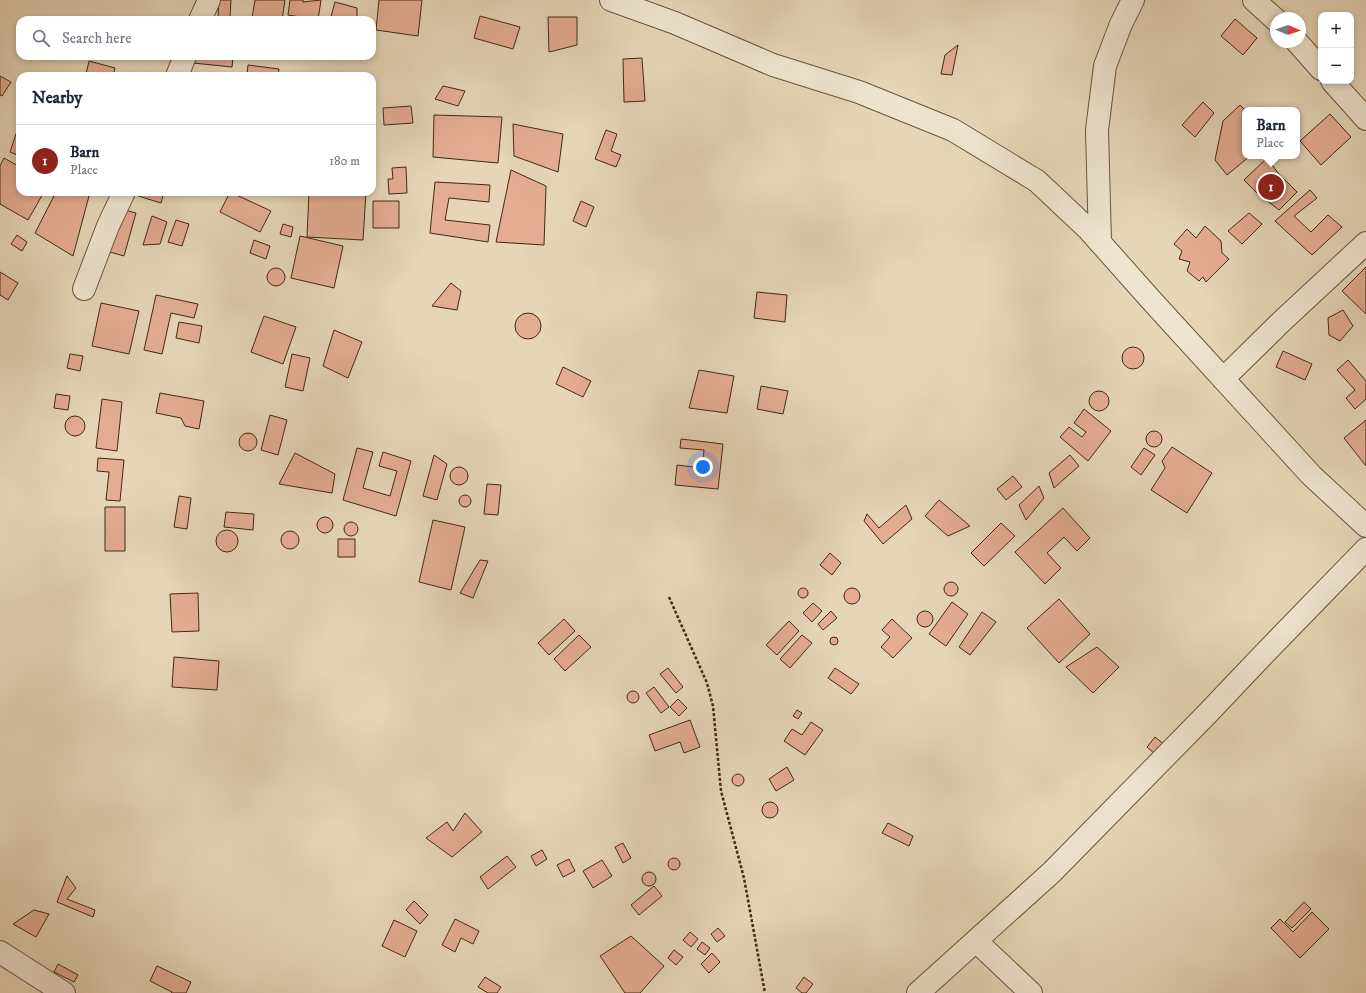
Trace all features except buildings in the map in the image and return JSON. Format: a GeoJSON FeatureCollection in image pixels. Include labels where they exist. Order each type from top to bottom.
{"type":"FeatureCollection","features":[{"type":"Feature","properties":{"kind":"street"},"geometry":{"type":"LineString","coordinates":[[202,16],[209,0]]}},
{"type":"Feature","properties":{"kind":"street"},"geometry":{"type":"LineString","coordinates":[[611,0],[675,23],[773,65],[859,92],[953,130],[1037,181],[1088,229],[1311,475],[1366,526]]}},
{"type":"Feature","properties":{"kind":"street"},"geometry":{"type":"LineString","coordinates":[[1100,242],[1097,130],[1105,66],[1121,24],[1133,0]]}},
{"type":"Feature","properties":{"kind":"street"},"geometry":{"type":"LineString","coordinates":[[1254,0],[1270,15]]}},
{"type":"Feature","properties":{"kind":"street"},"geometry":{"type":"LineString","coordinates":[[1302,48],[1318,66]]}},
{"type":"Feature","properties":{"kind":"street"},"geometry":{"type":"LineString","coordinates":[[179,72],[183,60]]}},
{"type":"Feature","properties":{"kind":"street"},"geometry":{"type":"LineString","coordinates":[[1335,84],[1366,119]]}},
{"type":"Feature","properties":{"kind":"street"},"geometry":{"type":"LineString","coordinates":[[84,289],[108,226],[122,196]]}},
{"type":"Feature","properties":{"kind":"street"},"geometry":{"type":"LineString","coordinates":[[1223,379],[1366,243]]}},
{"type":"Feature","properties":{"kind":"street"},"geometry":{"type":"LineString","coordinates":[[918,993],[1052,872],[1202,720],[1366,549]]}},
{"type":"Feature","properties":{"kind":"street"},"geometry":{"type":"LineString","coordinates":[[976,941],[1031,993]]}},
{"type":"Feature","properties":{"kind":"street"},"geometry":{"type":"LineString","coordinates":[[0,952],[64,993]]}},
{"type":"Feature","properties":{"kind":"path"},"geometry":{"type":"LineString","coordinates":[[669,597],[707,683],[713,706],[721,791],[744,878],[765,993]]}},
{"type":"Feature","properties":{"kind":"place","name":"Barn"},"geometry":{"type":"Point","coordinates":[1271,187]}}]}
